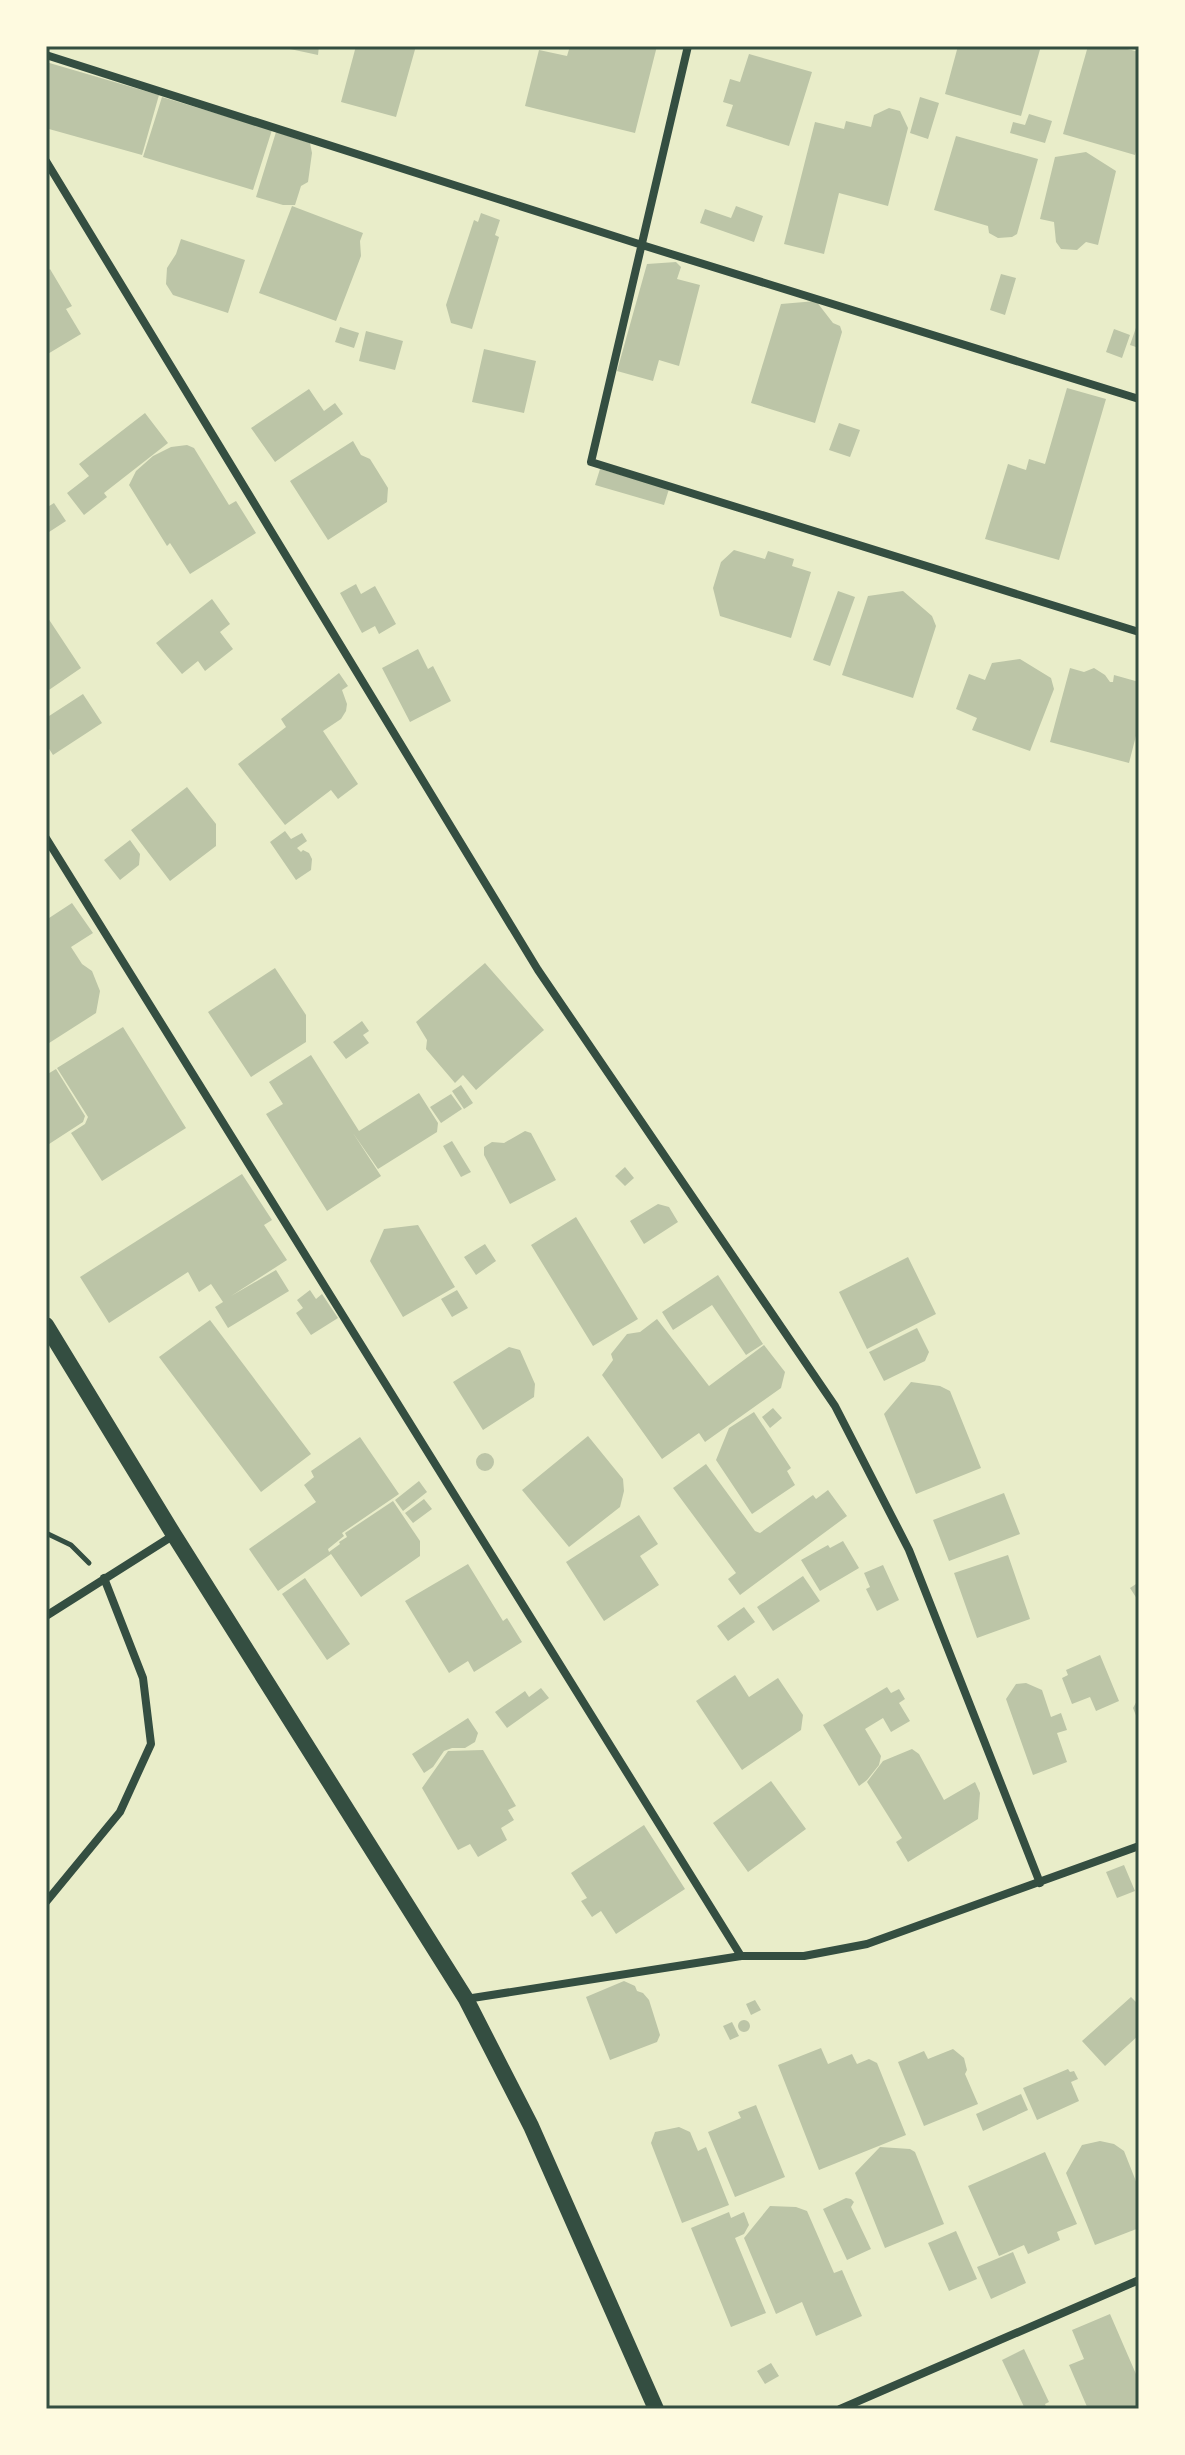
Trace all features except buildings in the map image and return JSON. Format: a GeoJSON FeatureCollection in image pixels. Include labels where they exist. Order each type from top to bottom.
{"type":"FeatureCollection","features":[{"type":"Feature","properties":{"kind":"main road"},"geometry":{"type":"LineString","coordinates":[[46,1325],[174,1535],[466,1999],[531,2126],[656,2409]]}},
{"type":"Feature","properties":{"kind":"street"},"geometry":{"type":"LineString","coordinates":[[688,46],[591,462],[1139,632]]}},
{"type":"Feature","properties":{"kind":"street"},"geometry":{"type":"LineString","coordinates":[[46,55],[1139,399]]}},
{"type":"Feature","properties":{"kind":"street"},"geometry":{"type":"LineString","coordinates":[[46,161],[538,970],[835,1406],[909,1550],[1040,1883]]}},
{"type":"Feature","properties":{"kind":"street"},"geometry":{"type":"LineString","coordinates":[[46,838],[741,1956]]}},
{"type":"Feature","properties":{"kind":"street"},"geometry":{"type":"LineString","coordinates":[[46,1616],[174,1535]]}},
{"type":"Feature","properties":{"kind":"street"},"geometry":{"type":"LineString","coordinates":[[46,1902],[120,1812],[151,1744],[143,1678],[104,1578]]}},
{"type":"Feature","properties":{"kind":"street"},"geometry":{"type":"LineString","coordinates":[[466,1999],[741,1956],[804,1956],[867,1944],[1139,1846]]}},
{"type":"Feature","properties":{"kind":"street"},"geometry":{"type":"LineString","coordinates":[[840,2409],[1139,2280]]}},
{"type":"Feature","properties":{"kind":"path"},"geometry":{"type":"LineString","coordinates":[[46,1533],[71,1545],[104,1578]]}}]}
